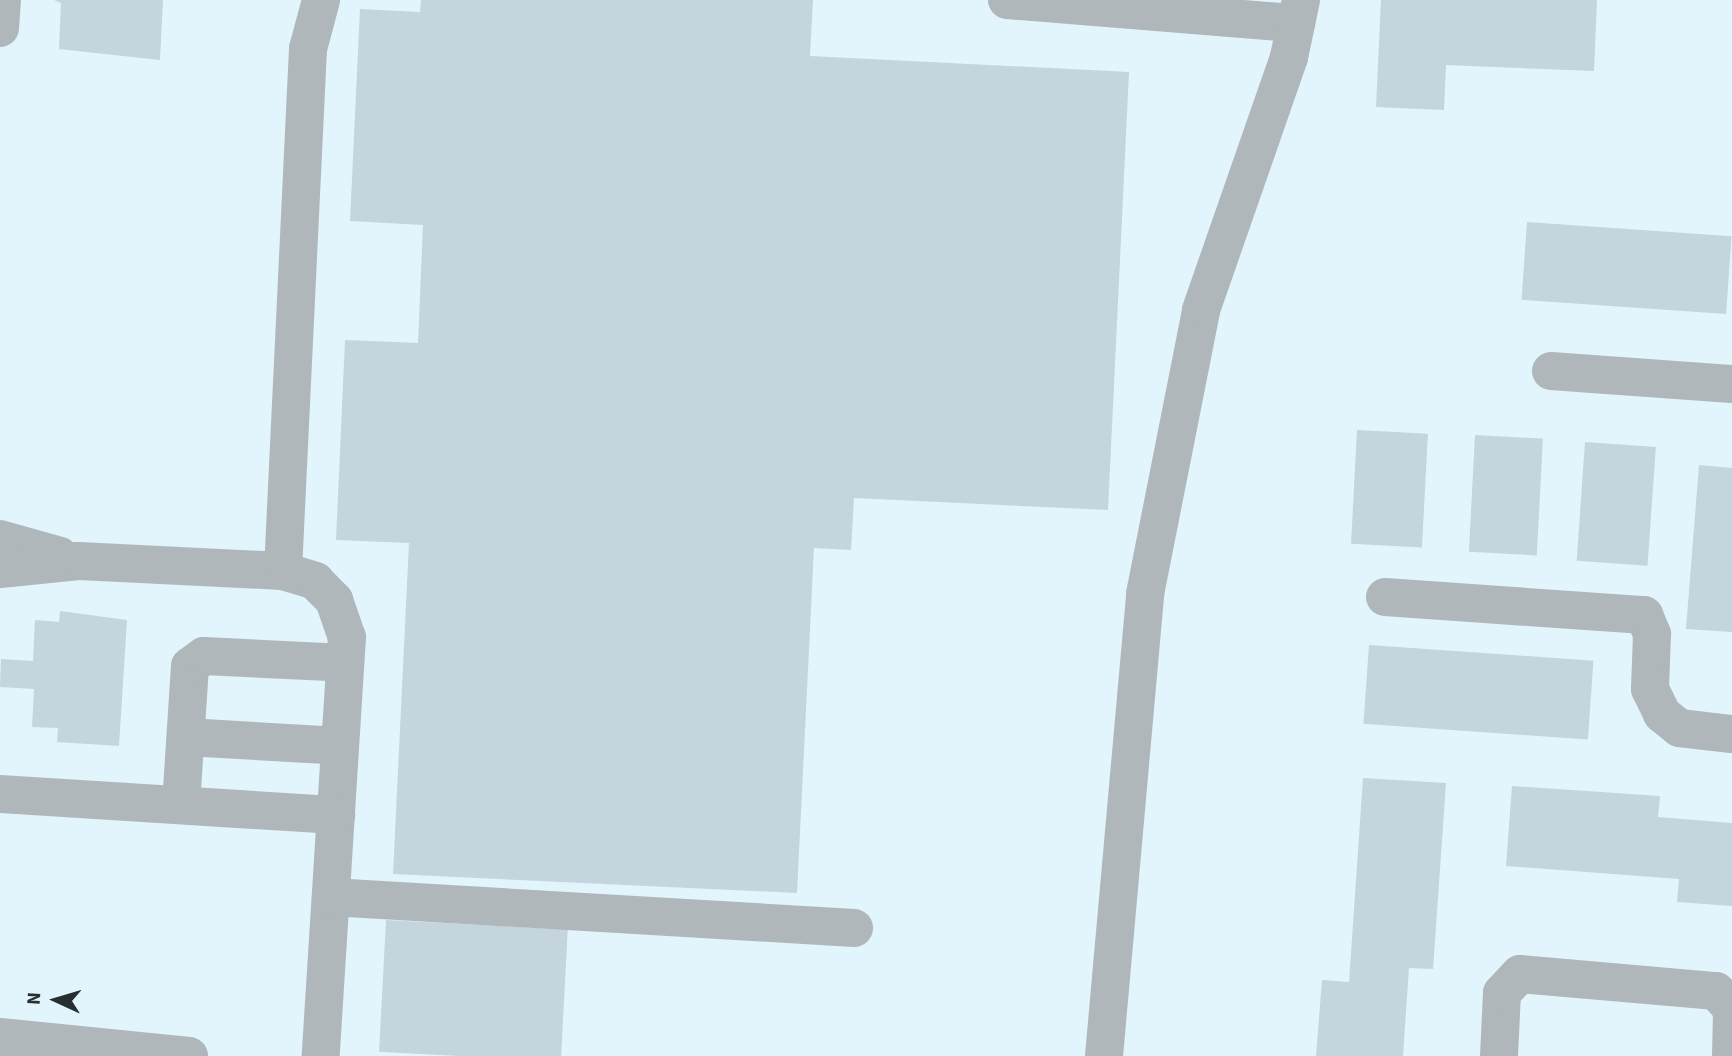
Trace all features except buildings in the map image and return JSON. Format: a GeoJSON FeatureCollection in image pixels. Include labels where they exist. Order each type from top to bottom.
{"type":"FeatureCollection","features":[{"type":"Feature","properties":{"kind":"lane"},"geometry":{"type":"LineString","coordinates":[[0,28],[2,0]]}},
{"type":"Feature","properties":{"kind":"lane"},"geometry":{"type":"LineString","coordinates":[[283,571],[307,61],[321,0]]}},
{"type":"Feature","properties":{"kind":"lane"},"geometry":{"type":"LineString","coordinates":[[1007,0],[1298,12],[1201,310],[1145,594],[1104,1056]]}},
{"type":"Feature","properties":{"kind":"lane"},"geometry":{"type":"LineString","coordinates":[[1551,371],[1732,384]]}},
{"type":"Feature","properties":{"kind":"lane"},"geometry":{"type":"LineString","coordinates":[[0,539],[79,561]]}},
{"type":"Feature","properties":{"kind":"lane"},"geometry":{"type":"LineString","coordinates":[[0,569],[79,561],[283,571],[315,581],[334,600],[347,637],[321,1056]]}},
{"type":"Feature","properties":{"kind":"lane"},"geometry":{"type":"LineString","coordinates":[[1385,597],[1644,615],[1652,634],[1650,689],[1662,714],[1678,728],[1732,734]]}},
{"type":"Feature","properties":{"kind":"lane"},"geometry":{"type":"LineString","coordinates":[[181,805],[190,666],[204,656],[345,663]]}},
{"type":"Feature","properties":{"kind":"lane"},"geometry":{"type":"LineString","coordinates":[[186,737],[340,746]]}},
{"type":"Feature","properties":{"kind":"lane"},"geometry":{"type":"LineString","coordinates":[[0,794],[336,814]]}},
{"type":"Feature","properties":{"kind":"lane"},"geometry":{"type":"LineString","coordinates":[[331,897],[855,928]]}},
{"type":"Feature","properties":{"kind":"lane"},"geometry":{"type":"LineString","coordinates":[[1499,1056],[1502,993],[1520,974],[1716,991],[1732,1011],[1731,1056]]}},
{"type":"Feature","properties":{"kind":"lane"},"geometry":{"type":"LineString","coordinates":[[0,1037],[189,1056]]}}]}
